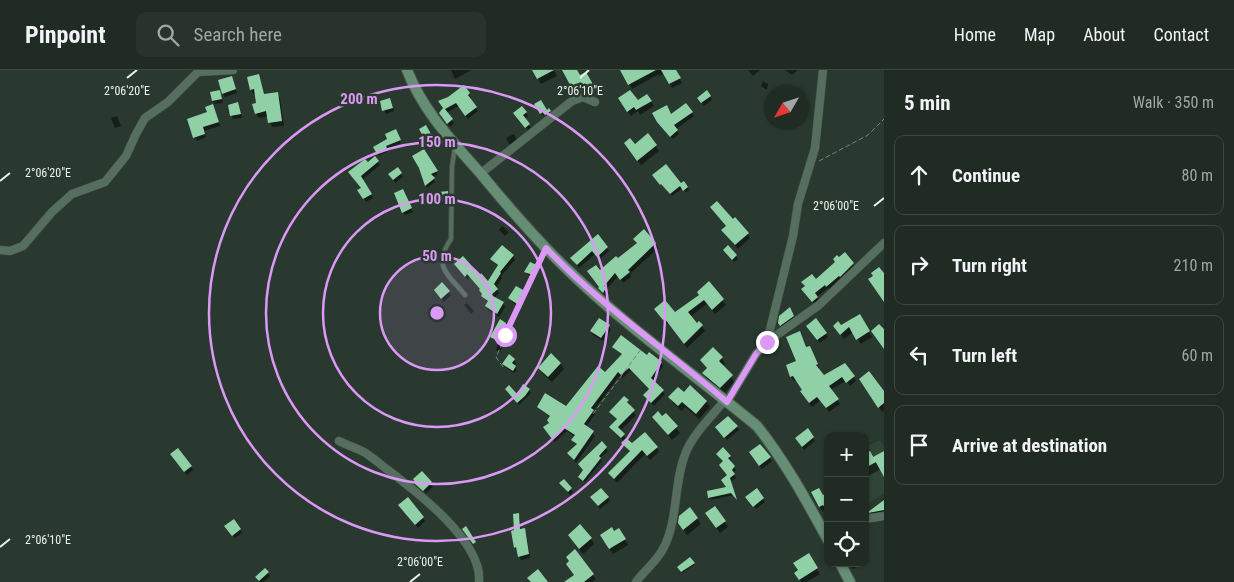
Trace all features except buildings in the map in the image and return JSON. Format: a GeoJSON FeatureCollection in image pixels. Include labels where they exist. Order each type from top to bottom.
{"type":"FeatureCollection","features":[{"type":"Feature","properties":{"kind":"main road"},"geometry":{"type":"LineString","coordinates":[[407,70],[413,86],[429,113],[480,174],[569,272],[649,340],[757,426],[776,449],[824,530]]}},
{"type":"Feature","properties":{"kind":"main road"},"geometry":{"type":"LineString","coordinates":[[842,567],[850,582]]}},
{"type":"Feature","properties":{"kind":"street"},"geometry":{"type":"LineString","coordinates":[[0,250],[10,251],[22,246],[52,212],[72,194],[104,182],[126,156],[145,118],[168,102],[198,72],[233,70]]}},
{"type":"Feature","properties":{"kind":"street"},"geometry":{"type":"LineString","coordinates":[[767,342],[794,236],[798,204],[815,148],[823,70]]}},
{"type":"Feature","properties":{"kind":"street"},"geometry":{"type":"LineString","coordinates":[[480,174],[572,101],[583,97],[595,102]]}},
{"type":"Feature","properties":{"kind":"street"},"geometry":{"type":"LineString","coordinates":[[636,582],[662,550],[674,518],[680,474],[686,452],[700,430],[726,401],[756,354],[767,342],[819,305],[884,243]]}},
{"type":"Feature","properties":{"kind":"street"},"geometry":{"type":"LineString","coordinates":[[339,441],[364,452],[404,482],[440,513],[461,536],[475,560],[480,576],[479,582]]}},
{"type":"Feature","properties":{"kind":"street"},"geometry":{"type":"LineString","coordinates":[[869,518],[884,516]]}},
{"type":"Feature","properties":{"kind":"lane"},"geometry":{"type":"LineString","coordinates":[[455,145],[452,167],[451,240],[441,259],[443,268],[465,295]]}},
{"type":"Feature","properties":{"kind":"path"},"geometry":{"type":"LineString","coordinates":[[809,166],[868,135],[884,119]]}},
{"type":"Feature","properties":{"kind":"path"},"geometry":{"type":"LineString","coordinates":[[503,367],[496,357],[546,248]]}},
{"type":"Feature","properties":{"kind":"path"},"geometry":{"type":"LineString","coordinates":[[593,414],[649,340]]}},
{"type":"Feature","properties":{"kind":"shaded area"},"geometry":{"type":"Polygon","coordinates":[[[880,440],[884,447],[884,494],[869,502],[869,477],[869,445],[880,440]]]}},
{"type":"Feature","properties":{"kind":"route"},"geometry":{"type":"LineString","coordinates":[[505,335],[546,248],[602,302],[727,402],[756,354],[767,342]]}}]}
